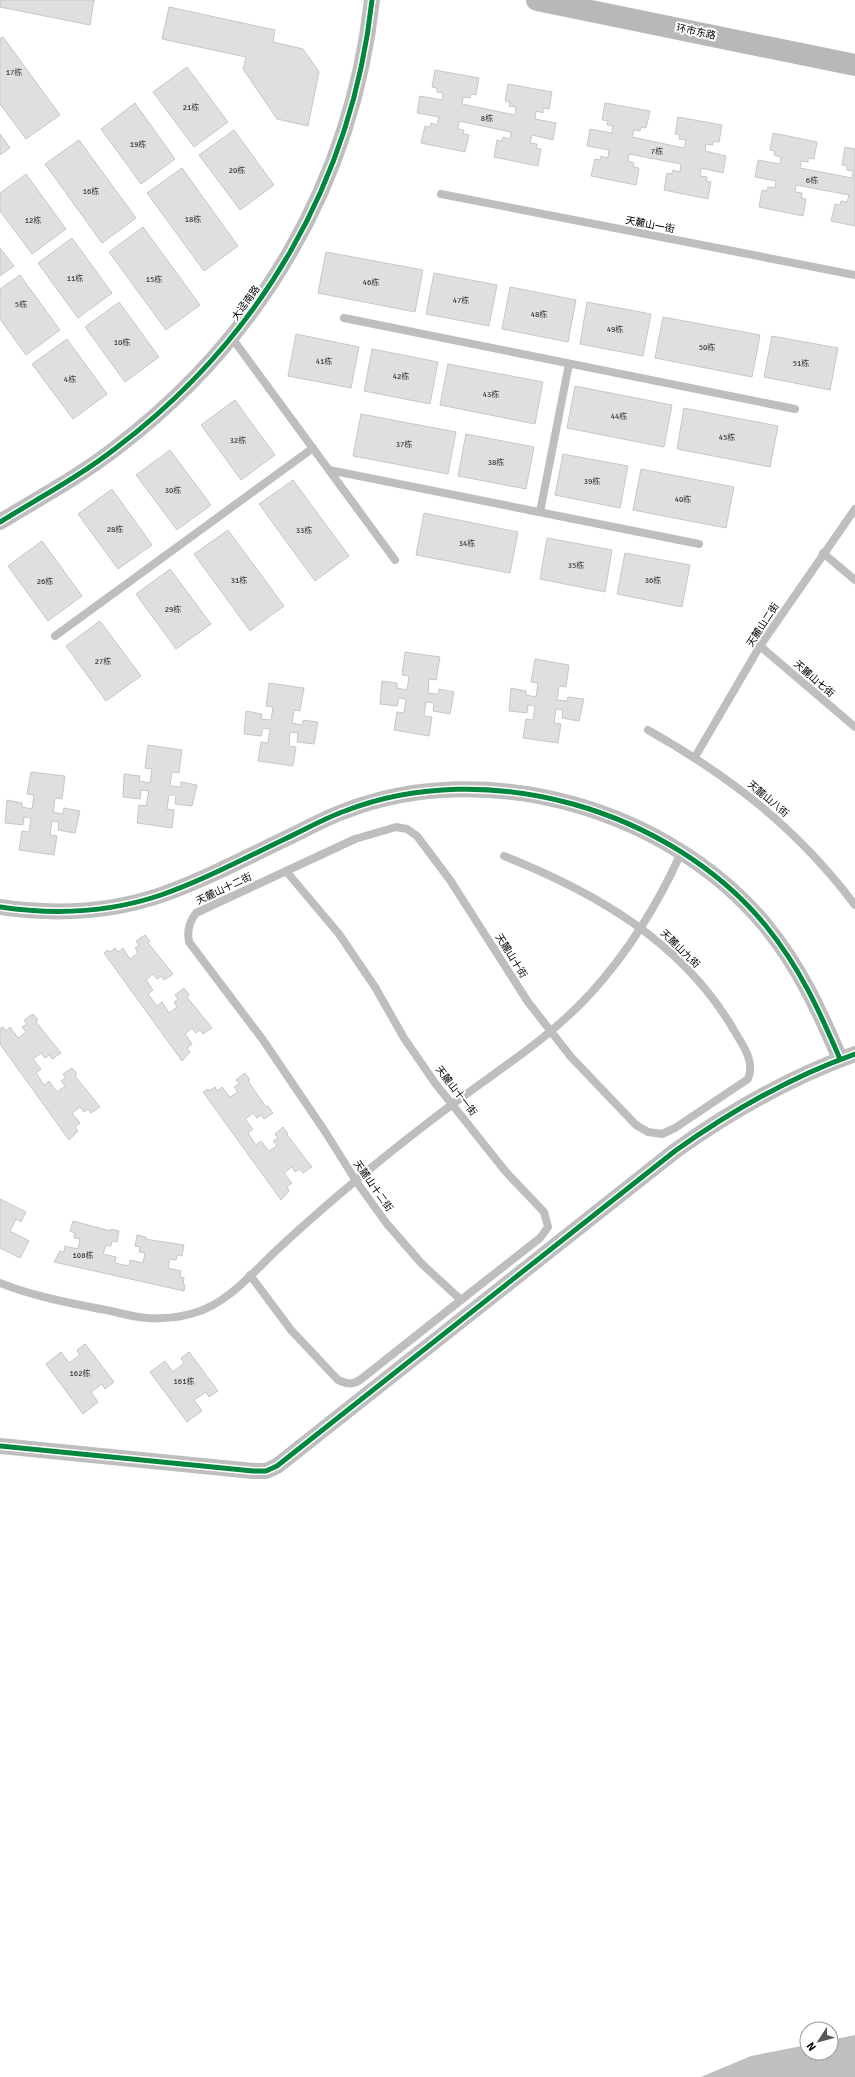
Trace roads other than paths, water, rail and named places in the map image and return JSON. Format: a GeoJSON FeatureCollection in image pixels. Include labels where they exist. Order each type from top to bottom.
{"type":"FeatureCollection","features":[{"type":"Feature","properties":{"kind":"street","name":"大迳南路"},"geometry":{"type":"LineString","coordinates":[[0,522],[116,449],[170,404],[219,353],[263,298],[300,237],[330,173],[353,106],[368,37],[372,0]]}},
{"type":"Feature","properties":{"kind":"street","name":"环市东路"},"geometry":{"type":"LineString","coordinates":[[537,0],[855,65]]}},
{"type":"Feature","properties":{"kind":"street"},"geometry":{"type":"LineString","coordinates":[[0,907],[45,912],[79,911],[133,903],[185,886],[345,810],[389,798],[435,791],[481,789],[519,793],[572,803],[616,818],[658,838],[681,853],[732,892],[764,925],[792,962],[848,1056],[764,1094],[712,1125],[675,1151],[278,1466],[266,1471],[253,1471],[0,1446]]}},
{"type":"Feature","properties":{"kind":"lane","name":"天麓山一街"},"geometry":{"type":"LineString","coordinates":[[441,194],[855,275]]}},
{"type":"Feature","properties":{"kind":"lane"},"geometry":{"type":"LineString","coordinates":[[344,318],[795,409]]}},
{"type":"Feature","properties":{"kind":"lane"},"geometry":{"type":"LineString","coordinates":[[232,338],[395,560]]}},
{"type":"Feature","properties":{"kind":"lane"},"geometry":{"type":"LineString","coordinates":[[540,512],[569,364]]}},
{"type":"Feature","properties":{"kind":"lane"},"geometry":{"type":"LineString","coordinates":[[55,636],[314,448]]}},
{"type":"Feature","properties":{"kind":"lane"},"geometry":{"type":"LineString","coordinates":[[330,470],[699,544]]}},
{"type":"Feature","properties":{"kind":"lane","name":"天麓山二街"},"geometry":{"type":"LineString","coordinates":[[695,757],[760,646],[823,553],[855,509]]}},
{"type":"Feature","properties":{"kind":"lane"},"geometry":{"type":"LineString","coordinates":[[823,553],[855,580]]}},
{"type":"Feature","properties":{"kind":"lane","name":"天麓山七街"},"geometry":{"type":"LineString","coordinates":[[760,646],[855,728]]}},
{"type":"Feature","properties":{"kind":"lane","name":"天麓山八街"},"geometry":{"type":"LineString","coordinates":[[648,730],[695,757],[735,785],[773,816],[808,849],[855,905]]}},
{"type":"Feature","properties":{"kind":"lane","name":"天麓山十街"},"geometry":{"type":"LineString","coordinates":[[286,871],[355,839],[396,827],[407,829],[417,836],[450,880],[528,1002],[550,1033],[636,1125],[648,1132],[662,1134],[675,1128],[708,1106]]}},
{"type":"Feature","properties":{"kind":"lane"},"geometry":{"type":"LineString","coordinates":[[0,1283],[67,1303],[128,1315],[162,1319],[195,1313],[225,1298],[356,1181],[453,1104],[550,1033],[591,994],[618,962],[642,927],[681,853]]}},
{"type":"Feature","properties":{"kind":"lane","name":"天麓山九街"},"geometry":{"type":"LineString","coordinates":[[504,856],[589,894],[642,927],[668,948],[700,982],[731,1026],[750,1062],[751,1071],[748,1079],[708,1106]]}},
{"type":"Feature","properties":{"kind":"lane","name":"天麓山十一街"},"geometry":{"type":"LineString","coordinates":[[286,871],[339,934],[375,987],[420,1061],[506,1172],[544,1212],[548,1227],[540,1238],[461,1300]]}},
{"type":"Feature","properties":{"kind":"lane","name":"天麓山十二街"},"geometry":{"type":"LineString","coordinates":[[286,871],[196,913],[190,922],[188,932],[189,942],[279,1063],[356,1181],[387,1224],[422,1264],[461,1300]]}},
{"type":"Feature","properties":{"kind":"lane"},"geometry":{"type":"LineString","coordinates":[[250,1275],[291,1330],[338,1380],[345,1384],[353,1384],[360,1380],[461,1300]]}}]}
